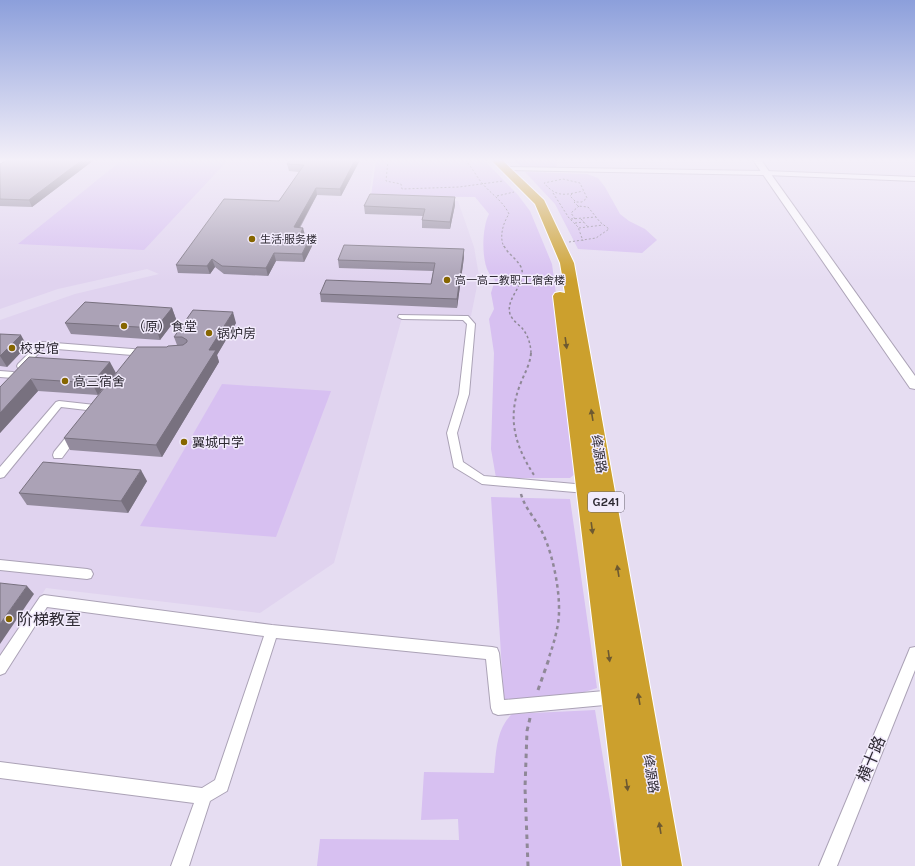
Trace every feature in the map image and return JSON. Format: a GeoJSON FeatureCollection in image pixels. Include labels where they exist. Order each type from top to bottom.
{"type":"FeatureCollection","features":[{"type":"Feature","properties":{"kind":"highway","name":"绛源路"},"geometry":{"type":"LineString","coordinates":[[526,200],[530,204],[555,263],[638,866]]}},
{"type":"Feature","properties":{"kind":"highway","name":"绛源路"},"geometry":{"type":"LineString","coordinates":[[536,200],[540,203],[567,263],[666,866]]}},
{"type":"Feature","properties":{"kind":"street"},"geometry":{"type":"LineString","coordinates":[[785,200],[915,385]]}},
{"type":"Feature","properties":{"kind":"street"},"geometry":{"type":"LineString","coordinates":[[402,317],[465,318],[471,324],[464,394],[452,433],[458,464],[482,480],[586,489]]}},
{"type":"Feature","properties":{"kind":"street"},"geometry":{"type":"LineString","coordinates":[[4,383],[42,345],[138,353],[154,352]]}},
{"type":"Feature","properties":{"kind":"street"},"geometry":{"type":"LineString","coordinates":[[129,364],[138,353]]}},
{"type":"Feature","properties":{"kind":"street"},"geometry":{"type":"LineString","coordinates":[[0,374],[13,375]]}},
{"type":"Feature","properties":{"kind":"street"},"geometry":{"type":"LineString","coordinates":[[0,474],[59,404],[97,405],[58,455]]}},
{"type":"Feature","properties":{"kind":"street"},"geometry":{"type":"LineString","coordinates":[[0,565],[87,574]]}},
{"type":"Feature","properties":{"kind":"street"},"geometry":{"type":"LineString","coordinates":[[0,668],[44,601],[272,631],[492,653],[498,708],[615,697]]}},
{"type":"Feature","properties":{"kind":"street"},"geometry":{"type":"LineString","coordinates":[[180,866],[204,796],[221,785],[272,631]]}},
{"type":"Feature","properties":{"kind":"street","name":"横十路"},"geometry":{"type":"LineString","coordinates":[[828,866],[915,653]]}},
{"type":"Feature","properties":{"kind":"street"},"geometry":{"type":"LineString","coordinates":[[0,770],[204,796]]}},
{"type":"Feature","properties":{"kind":"path"},"geometry":{"type":"LineString","coordinates":[[505,200],[509,214],[504,220],[503,232],[500,239],[506,252],[519,263],[522,271],[521,280],[511,300],[510,313],[515,323],[526,333],[531,356],[517,390],[513,411],[513,432],[518,450],[542,486]]}},
{"type":"Feature","properties":{"kind":"path"},"geometry":{"type":"LineString","coordinates":[[558,200],[570,219],[579,228],[583,241]]}},
{"type":"Feature","properties":{"kind":"path"},"geometry":{"type":"LineString","coordinates":[[558,242],[583,241],[605,234],[609,229],[588,207],[579,206],[574,202],[582,202],[584,200]]}},
{"type":"Feature","properties":{"kind":"path"},"geometry":{"type":"LineString","coordinates":[[575,219],[571,213],[579,206]]}},
{"type":"Feature","properties":{"kind":"path"},"geometry":{"type":"LineString","coordinates":[[570,219],[596,217]]}},
{"type":"Feature","properties":{"kind":"path"},"geometry":{"type":"LineString","coordinates":[[581,218],[588,227]]}},
{"type":"Feature","properties":{"kind":"path"},"geometry":{"type":"LineString","coordinates":[[574,223],[584,222]]}},
{"type":"Feature","properties":{"kind":"path"},"geometry":{"type":"LineString","coordinates":[[579,228],[603,224]]}},
{"type":"Feature","properties":{"kind":"path"},"geometry":{"type":"LineString","coordinates":[[520,484],[526,508],[538,524],[544,536],[559,606],[558,623],[542,678],[532,705],[527,731],[525,788],[528,866]]}},
{"type":"Feature","properties":{"kind":"shaded area","name":"翼城中学"},"geometry":{"type":"Polygon","coordinates":[[[0,200],[458,201],[474,247],[479,276],[471,316],[403,314],[334,563],[260,613],[46,588],[0,659],[0,320],[75,294],[159,274],[147,269],[58,289],[0,309],[0,200]]]}},
{"type":"Feature","properties":{"kind":"shaded area"},"geometry":{"type":"Polygon","coordinates":[[[72,200],[190,200],[144,250],[18,244],[72,200]]]}},
{"type":"Feature","properties":{"kind":"shaded area"},"geometry":{"type":"Polygon","coordinates":[[[478,200],[522,200],[530,211],[552,264],[562,339],[576,473],[570,478],[496,478],[491,449],[494,353],[489,319],[494,309],[491,293],[495,280],[490,275],[486,267],[483,244],[485,227],[489,214],[478,200]]]}},
{"type":"Feature","properties":{"kind":"shaded area"},"geometry":{"type":"Polygon","coordinates":[[[552,200],[612,200],[620,214],[629,221],[645,229],[657,240],[642,253],[578,249],[555,204],[552,200]]]}},
{"type":"Feature","properties":{"kind":"shaded area"},"geometry":{"type":"Polygon","coordinates":[[[222,384],[331,391],[276,537],[140,526],[222,384]]]}},
{"type":"Feature","properties":{"kind":"shaded area"},"geometry":{"type":"Polygon","coordinates":[[[491,497],[570,499],[597,688],[572,696],[504,701],[491,497]]]}},
{"type":"Feature","properties":{"kind":"shaded area"},"geometry":{"type":"Polygon","coordinates":[[[595,710],[621,866],[317,866],[320,839],[459,840],[458,819],[421,820],[424,772],[494,773],[496,749],[500,734],[507,720],[512,714],[595,710]]]}},
{"type":"Feature","properties":{"kind":"building","name":"生活·服务楼"},"geometry":{"type":"Polygon","coordinates":[[[223,200],[309,200],[294,227],[303,228],[298,238],[310,238],[302,254],[274,253],[266,268],[222,266],[212,259],[207,266],[176,265],[223,200]]]}},
{"type":"Feature","properties":{"kind":"building"},"geometry":{"type":"Polygon","coordinates":[[[367,200],[454,200],[450,222],[422,220],[425,209],[364,206],[367,200]]]}},
{"type":"Feature","properties":{"kind":"building"},"geometry":{"type":"Polygon","coordinates":[[[344,245],[464,249],[457,299],[320,294],[326,280],[431,284],[435,263],[338,260],[344,245]]]}},
{"type":"Feature","properties":{"kind":"building"},"geometry":{"type":"Polygon","coordinates":[[[85,302],[172,308],[156,328],[65,323],[85,302]]]}},
{"type":"Feature","properties":{"kind":"building"},"geometry":{"type":"Polygon","coordinates":[[[193,310],[233,312],[209,350],[216,350],[156,445],[64,438],[137,347],[167,347],[183,345],[187,342],[187,340],[182,337],[174,337],[193,310]]]}},
{"type":"Feature","properties":{"kind":"building"},"geometry":{"type":"Polygon","coordinates":[[[0,334],[21,335],[0,356],[0,334]]]}},
{"type":"Feature","properties":{"kind":"building"},"geometry":{"type":"Polygon","coordinates":[[[29,357],[110,362],[92,383],[31,379],[0,413],[0,387],[29,357]]]}},
{"type":"Feature","properties":{"kind":"building"},"geometry":{"type":"Polygon","coordinates":[[[43,462],[141,470],[121,501],[19,493],[43,462]]]}},
{"type":"Feature","properties":{"kind":"building"},"geometry":{"type":"Polygon","coordinates":[[[0,583],[27,586],[0,624],[0,583]]]}},
{"type":"Feature","properties":{"kind":"place","name":"生活·服务楼"},"geometry":{"type":"Point","coordinates":[252,239]}},
{"type":"Feature","properties":{"kind":"place","name":"高一高二教职工宿舍楼"},"geometry":{"type":"Point","coordinates":[447,280]}},
{"type":"Feature","properties":{"kind":"place","name":"（原）食堂"},"geometry":{"type":"Point","coordinates":[124,326]}},
{"type":"Feature","properties":{"kind":"place","name":"锅炉房"},"geometry":{"type":"Point","coordinates":[209,333]}},
{"type":"Feature","properties":{"kind":"place","name":"校史馆"},"geometry":{"type":"Point","coordinates":[12,348]}},
{"type":"Feature","properties":{"kind":"place","name":"高三宿舍"},"geometry":{"type":"Point","coordinates":[65,381]}},
{"type":"Feature","properties":{"kind":"place","name":"翼城中学"},"geometry":{"type":"Point","coordinates":[184,442]}},
{"type":"Feature","properties":{"kind":"place","name":"阶梯教室"},"geometry":{"type":"Point","coordinates":[9,619]}}]}
